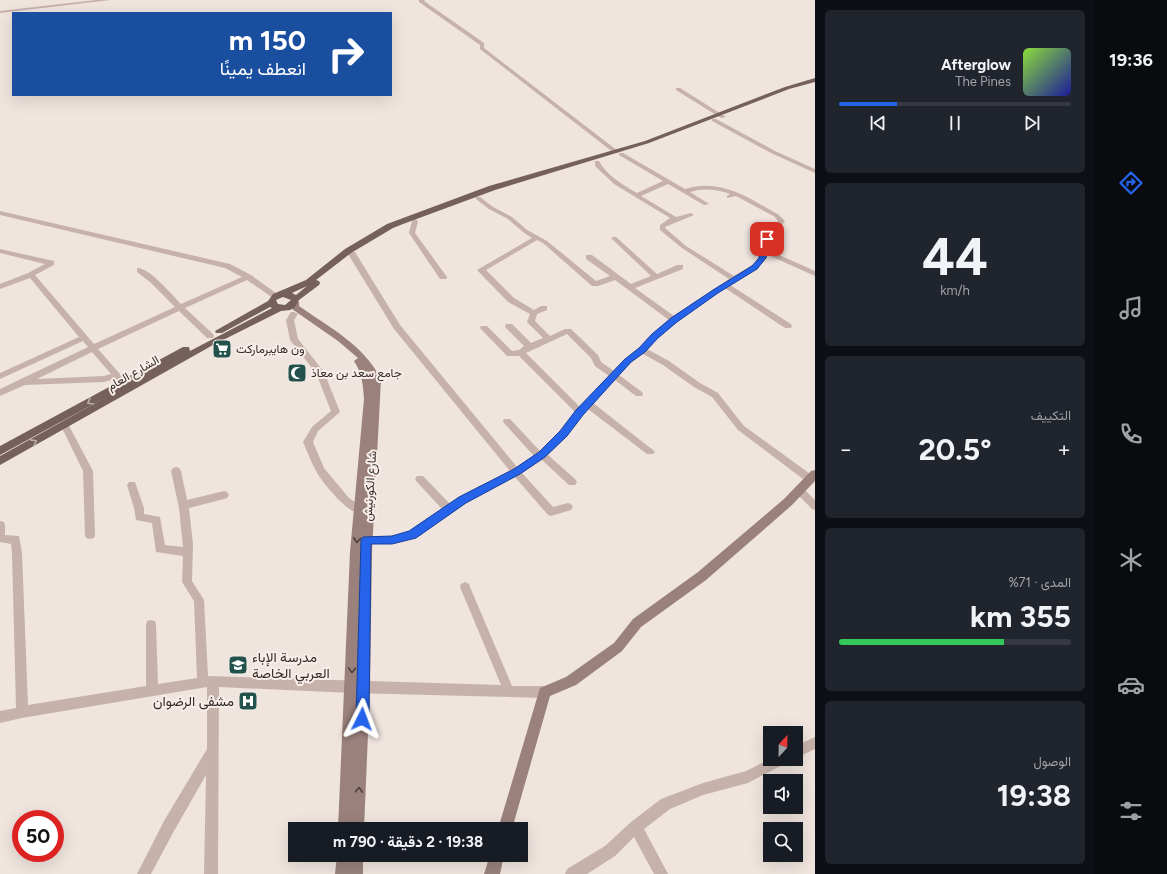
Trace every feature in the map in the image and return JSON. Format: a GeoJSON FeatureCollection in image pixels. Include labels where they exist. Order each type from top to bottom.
{"type":"FeatureCollection","features":[{"type":"Feature","properties":{"kind":"main road"},"geometry":{"type":"LineString","coordinates":[[418,218],[575,166],[597,162],[809,84],[815,80]]}},
{"type":"Feature","properties":{"kind":"main road"},"geometry":{"type":"LineString","coordinates":[[278,302],[289,294],[295,305],[352,254],[394,229],[418,218],[492,188],[619,153]]}},
{"type":"Feature","properties":{"kind":"main road","name":"الشارع العام"},"geometry":{"type":"LineString","coordinates":[[0,461],[65,426],[209,339],[278,302],[309,282],[348,251],[390,226],[418,218]]}},
{"type":"Feature","properties":{"kind":"main road","name":"شارع الكورنيش"},"geometry":{"type":"LineString","coordinates":[[278,302],[295,305],[353,355],[366,369],[368,378],[369,399],[356,552],[352,687],[345,822]]}},
{"type":"Feature","properties":{"kind":"main road","name":"شارع الكورنيش"},"geometry":{"type":"LineString","coordinates":[[295,305],[295,308],[362,356],[373,369],[376,379],[366,540],[364,687],[357,822]]}},
{"type":"Feature","properties":{"kind":"main road","name":"الشارع العام"},"geometry":{"type":"LineString","coordinates":[[0,451],[120,379],[209,339]]}},
{"type":"Feature","properties":{"kind":"main road"},"geometry":{"type":"LineString","coordinates":[[507,822],[545,692],[571,681],[618,647],[637,623],[702,576],[788,502],[812,477]]}},
{"type":"Feature","properties":{"kind":"main road"},"geometry":{"type":"LineString","coordinates":[[343,874],[344,862]]}},
{"type":"Feature","properties":{"kind":"main road"},"geometry":{"type":"LineString","coordinates":[[355,874],[356,862]]}},
{"type":"Feature","properties":{"kind":"main road"},"geometry":{"type":"LineString","coordinates":[[492,874],[495,862]]}},
{"type":"Feature","properties":{"kind":"street"},"geometry":{"type":"LineString","coordinates":[[0,12],[108,0]]}},
{"type":"Feature","properties":{"kind":"street"},"geometry":{"type":"LineString","coordinates":[[423,0],[421,2],[482,44],[482,48],[619,153],[706,204]]}},
{"type":"Feature","properties":{"kind":"street"},"geometry":{"type":"LineString","coordinates":[[678,89],[773,152],[815,171]]}},
{"type":"Feature","properties":{"kind":"street"},"geometry":{"type":"LineString","coordinates":[[597,162],[598,166],[611,179],[672,217],[674,220]]}},
{"type":"Feature","properties":{"kind":"street"},"geometry":{"type":"LineString","coordinates":[[636,194],[667,182]]}},
{"type":"Feature","properties":{"kind":"street"},"geometry":{"type":"LineString","coordinates":[[366,540],[392,540],[412,535],[463,500],[517,472],[541,456],[564,434],[580,412],[628,360],[642,350],[655,336],[674,320],[725,285],[755,268],[762,258],[767,239],[782,221],[765,209],[732,196],[719,188],[694,188],[685,191]]}},
{"type":"Feature","properties":{"kind":"street"},"geometry":{"type":"LineString","coordinates":[[478,198],[491,208],[510,218],[525,231],[552,246],[564,258],[596,284],[615,277]]}},
{"type":"Feature","properties":{"kind":"street"},"geometry":{"type":"LineString","coordinates":[[0,213],[227,266],[248,277],[278,302]]}},
{"type":"Feature","properties":{"kind":"street"},"geometry":{"type":"LineString","coordinates":[[691,215],[674,220],[662,226],[662,229],[684,247],[735,280]]}},
{"type":"Feature","properties":{"kind":"street"},"geometry":{"type":"LineString","coordinates":[[418,218],[412,233],[442,277]]}},
{"type":"Feature","properties":{"kind":"street"},"geometry":{"type":"LineString","coordinates":[[534,313],[511,300],[481,270],[533,241],[536,237]]}},
{"type":"Feature","properties":{"kind":"street"},"geometry":{"type":"LineString","coordinates":[[614,238],[656,277]]}},
{"type":"Feature","properties":{"kind":"street"},"geometry":{"type":"LineString","coordinates":[[0,251],[26,256],[50,263],[31,275],[0,287]]}},
{"type":"Feature","properties":{"kind":"street"},"geometry":{"type":"LineString","coordinates":[[763,251],[815,274]]}},
{"type":"Feature","properties":{"kind":"street"},"geometry":{"type":"LineString","coordinates":[[352,254],[397,327],[551,512],[568,507]]}},
{"type":"Feature","properties":{"kind":"street"},"geometry":{"type":"LineString","coordinates":[[589,256],[674,320]]}},
{"type":"Feature","properties":{"kind":"street"},"geometry":{"type":"LineString","coordinates":[[630,287],[680,267]]}},
{"type":"Feature","properties":{"kind":"street"},"geometry":{"type":"LineString","coordinates":[[140,270],[153,280],[209,339]]}},
{"type":"Feature","properties":{"kind":"street"},"geometry":{"type":"LineString","coordinates":[[31,275],[83,338],[120,379]]}},
{"type":"Feature","properties":{"kind":"street"},"geometry":{"type":"LineString","coordinates":[[0,393],[92,348],[248,277]]}},
{"type":"Feature","properties":{"kind":"street"},"geometry":{"type":"LineString","coordinates":[[725,285],[788,326]]}},
{"type":"Feature","properties":{"kind":"street"},"geometry":{"type":"LineString","coordinates":[[295,305],[290,320],[294,340],[320,372],[336,412],[315,429],[308,442],[320,470],[346,501],[359,510]]}},
{"type":"Feature","properties":{"kind":"street"},"geometry":{"type":"LineString","coordinates":[[544,308],[534,313],[531,322],[549,339]]}},
{"type":"Feature","properties":{"kind":"street"},"geometry":{"type":"LineString","coordinates":[[509,326],[530,347]]}},
{"type":"Feature","properties":{"kind":"street"},"geometry":{"type":"LineString","coordinates":[[484,328],[510,354],[521,353],[524,349],[568,331],[595,357],[598,364],[639,394]]}},
{"type":"Feature","properties":{"kind":"street"},"geometry":{"type":"LineString","coordinates":[[0,376],[83,338]]}},
{"type":"Feature","properties":{"kind":"street"},"geometry":{"type":"LineString","coordinates":[[642,350],[666,363],[697,385],[715,395],[741,428],[812,477]]}},
{"type":"Feature","properties":{"kind":"street"},"geometry":{"type":"LineString","coordinates":[[521,353],[580,412]]}},
{"type":"Feature","properties":{"kind":"street"},"geometry":{"type":"LineString","coordinates":[[22,382],[120,379]]}},
{"type":"Feature","properties":{"kind":"street"},"geometry":{"type":"LineString","coordinates":[[588,404],[650,452]]}},
{"type":"Feature","properties":{"kind":"street"},"geometry":{"type":"LineString","coordinates":[[507,422],[541,456],[572,482]]}},
{"type":"Feature","properties":{"kind":"street"},"geometry":{"type":"LineString","coordinates":[[65,426],[88,471],[90,535]]}},
{"type":"Feature","properties":{"kind":"street"},"geometry":{"type":"LineString","coordinates":[[176,471],[184,505],[188,552],[187,582],[199,600],[208,681],[212,750],[211,874]]}},
{"type":"Feature","properties":{"kind":"street"},"geometry":{"type":"LineString","coordinates":[[420,479],[449,510]]}},
{"type":"Feature","properties":{"kind":"street"},"geometry":{"type":"LineString","coordinates":[[132,485],[139,508],[138,517],[158,520],[160,549],[188,552]]}},
{"type":"Feature","properties":{"kind":"street"},"geometry":{"type":"LineString","coordinates":[[799,490],[815,506]]}},
{"type":"Feature","properties":{"kind":"street"},"geometry":{"type":"LineString","coordinates":[[184,505],[224,495]]}},
{"type":"Feature","properties":{"kind":"street"},"geometry":{"type":"LineString","coordinates":[[0,525],[0,534]]}},
{"type":"Feature","properties":{"kind":"street"},"geometry":{"type":"LineString","coordinates":[[0,538],[8,540],[15,539],[17,553],[22,712]]}},
{"type":"Feature","properties":{"kind":"street"},"geometry":{"type":"LineString","coordinates":[[465,587],[509,691]]}},
{"type":"Feature","properties":{"kind":"street"},"geometry":{"type":"LineString","coordinates":[[151,625],[152,690]]}},
{"type":"Feature","properties":{"kind":"street"},"geometry":{"type":"LineString","coordinates":[[0,717],[208,681],[352,687],[545,692]]}},
{"type":"Feature","properties":{"kind":"street"},"geometry":{"type":"LineString","coordinates":[[803,749],[815,743]]}},
{"type":"Feature","properties":{"kind":"street"},"geometry":{"type":"LineString","coordinates":[[144,874],[212,750]]}},
{"type":"Feature","properties":{"kind":"street"},"geometry":{"type":"LineString","coordinates":[[572,874],[610,851],[636,827],[666,804],[702,789],[748,777],[769,766]]}},
{"type":"Feature","properties":{"kind":"street"},"geometry":{"type":"LineString","coordinates":[[636,827],[661,874]]}},
{"type":"Feature","properties":{"kind":"place","name":"ون هايبرماركت"},"geometry":{"type":"Point","coordinates":[222,349]}},
{"type":"Feature","properties":{"kind":"place","name":"جامع سعد بن معاذ"},"geometry":{"type":"Point","coordinates":[297,373]}},
{"type":"Feature","properties":{"kind":"place","name":"مدرسة الإباء العربي الخاصة"},"geometry":{"type":"Point","coordinates":[238,665]}},
{"type":"Feature","properties":{"kind":"place","name":"مشفى الرضوان"},"geometry":{"type":"Point","coordinates":[248,701]}},
{"type":"Feature","properties":{"kind":"route"},"geometry":{"type":"LineString","coordinates":[[362,719],[364,687],[366,540],[392,540],[412,535],[463,500],[517,472],[548,450],[564,434],[580,412],[628,360],[642,350],[655,336],[674,320],[715,291],[755,268],[762,258],[764,245],[767,239]]}}]}
